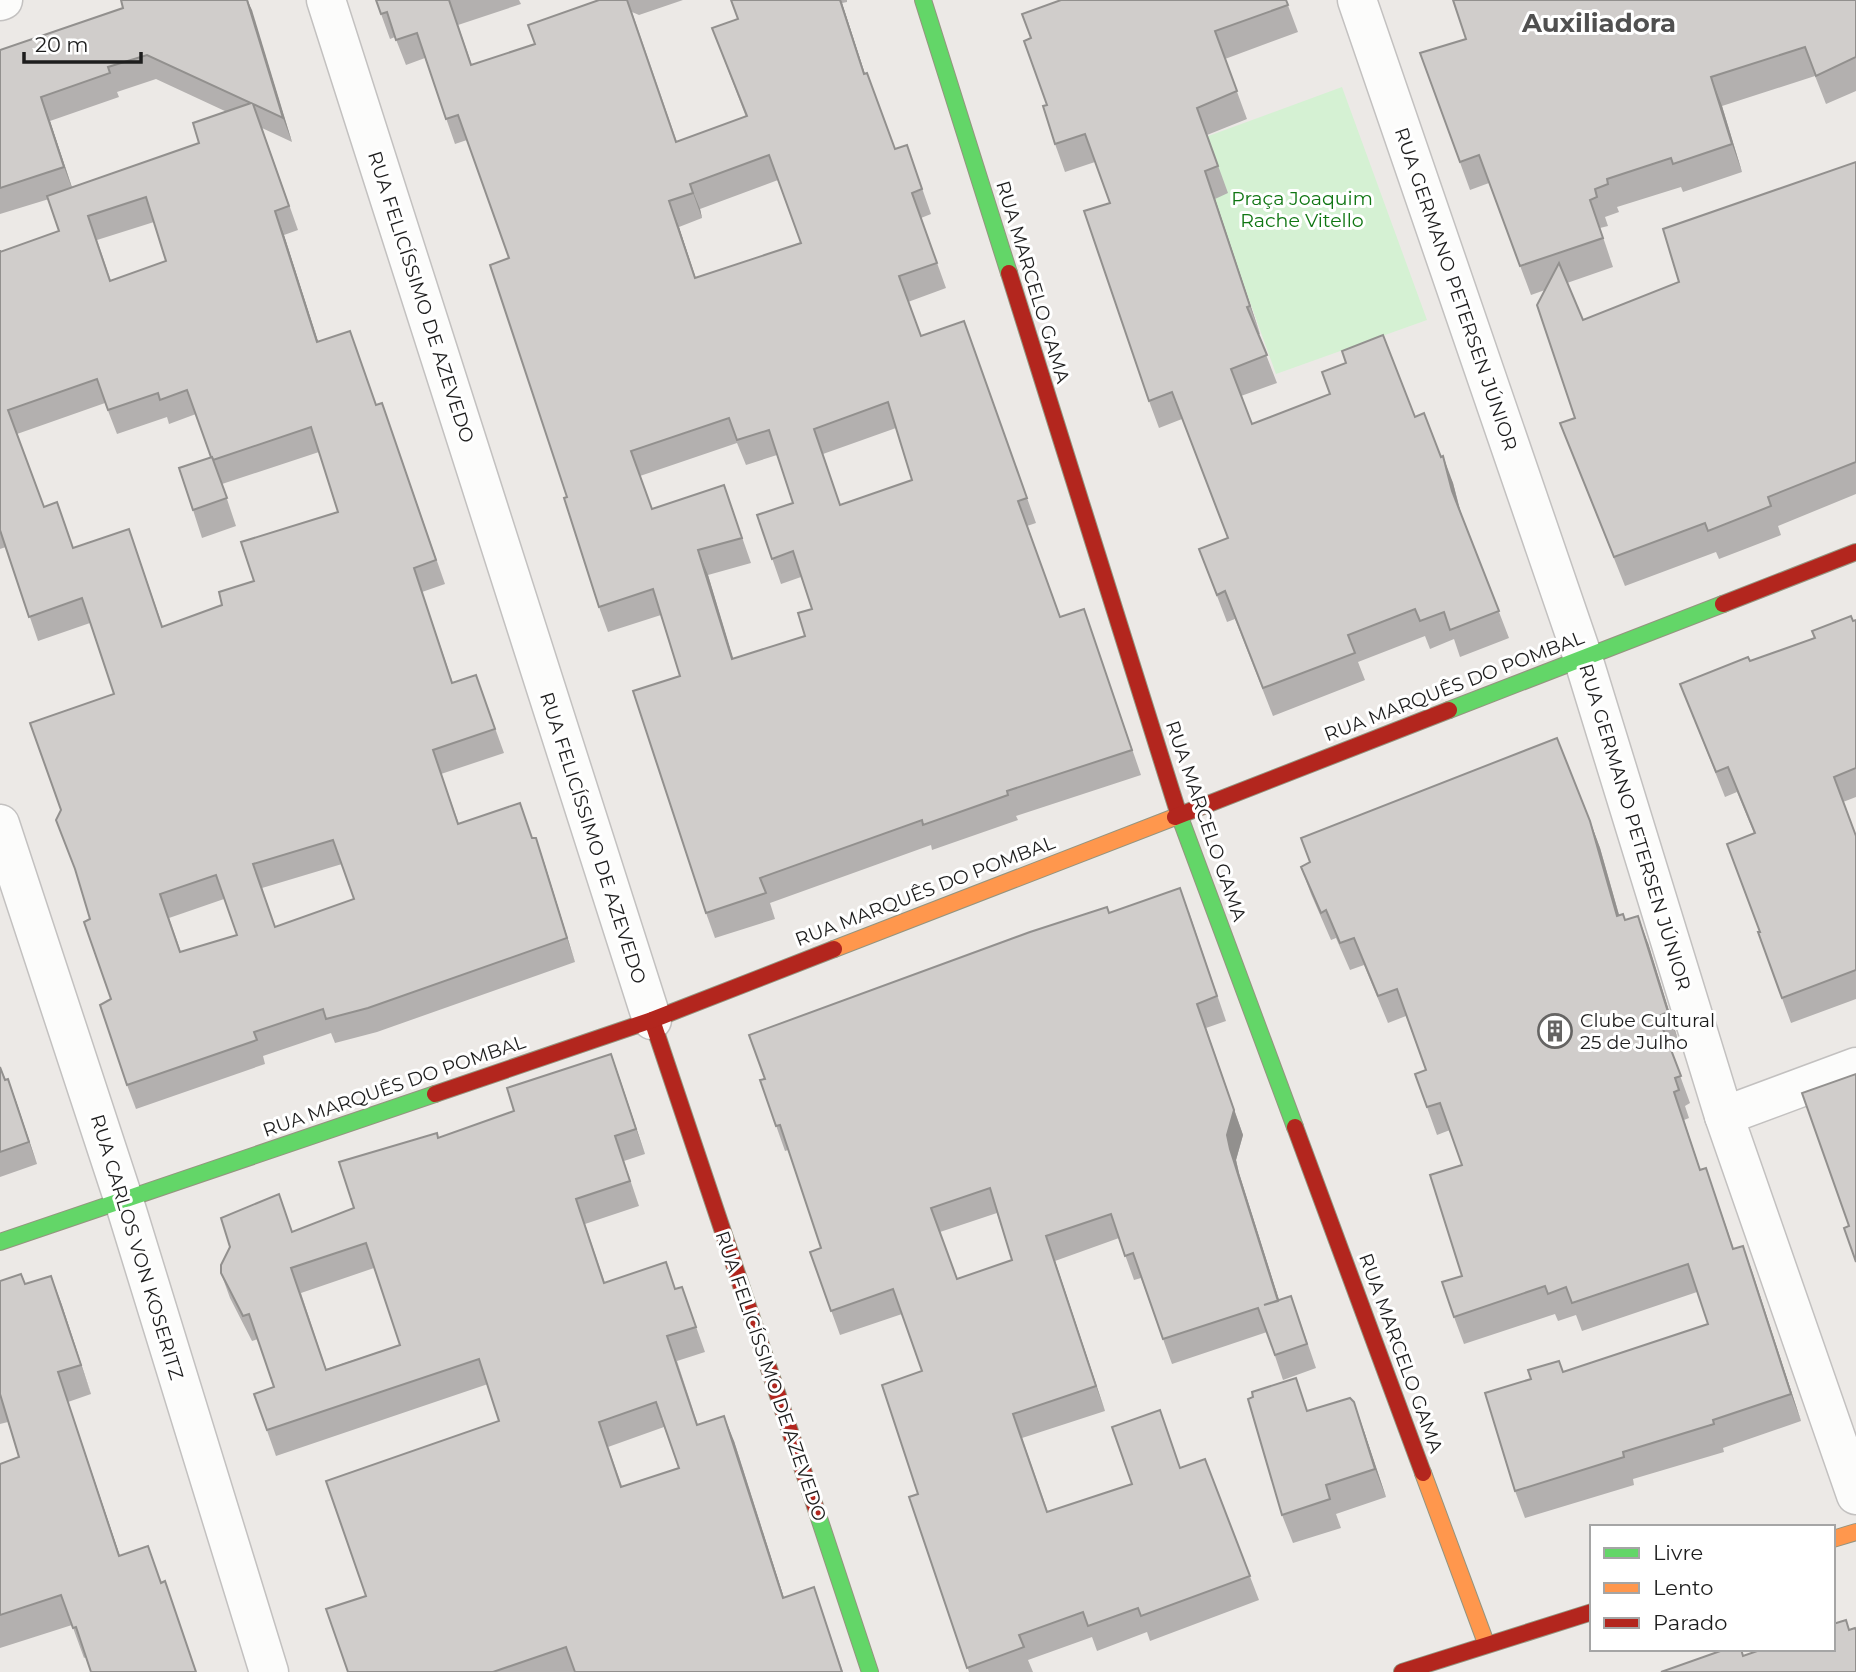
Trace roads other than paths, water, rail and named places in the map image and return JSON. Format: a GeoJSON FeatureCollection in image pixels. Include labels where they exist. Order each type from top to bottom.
{"type":"FeatureCollection","features":[{"type":"Feature","properties":{"kind":"street","name":"RUA FELICÍSSIMO DE AZEVEDO"},"geometry":{"type":"LineString","coordinates":[[326,0],[652,1020],[870,1672]]}},
{"type":"Feature","properties":{"kind":"street","name":"RUA MARCELO GAMA"},"geometry":{"type":"LineString","coordinates":[[923,0],[1179,815],[1486,1643]]}},
{"type":"Feature","properties":{"kind":"street","name":"RUA GERMANO PETERSEN JÚNIOR"},"geometry":{"type":"LineString","coordinates":[[1357,0],[1583,658],[1724,1116],[1856,1495]]}},
{"type":"Feature","properties":{"kind":"street","name":"RUA MARQUÊS DO POMBAL"},"geometry":{"type":"LineString","coordinates":[[0,1242],[652,1020],[1856,552]]}},
{"type":"Feature","properties":{"kind":"street","name":"RUA CARLOS VON KOSERITZ"},"geometry":{"type":"LineString","coordinates":[[0,824],[124,1201],[269,1672]]}},
{"type":"Feature","properties":{"kind":"street"},"geometry":{"type":"LineString","coordinates":[[1724,1116],[1856,1067]]}},
{"type":"Feature","properties":{"kind":"street"},"geometry":{"type":"LineString","coordinates":[[1835,1538],[1856,1532]]}},
{"type":"Feature","properties":{"kind":"street"},"geometry":{"type":"LineString","coordinates":[[1402,1672],[1486,1643],[1590,1613]]}},
{"type":"Feature","properties":{"kind":"place","name":"Clube Cultural 25 de Julho"},"geometry":{"type":"Point","coordinates":[1555,1031]}},
{"type":"Feature","properties":{"kind":"district","name":"Auxiliadora"},"geometry":{"type":"Point","coordinates":[1599,23]}},
{"type":"Feature","properties":{"kind":"park label","name":"Praça Joaquim Rache Vitello"},"geometry":{"type":"Point","coordinates":[1302,209]}}]}
